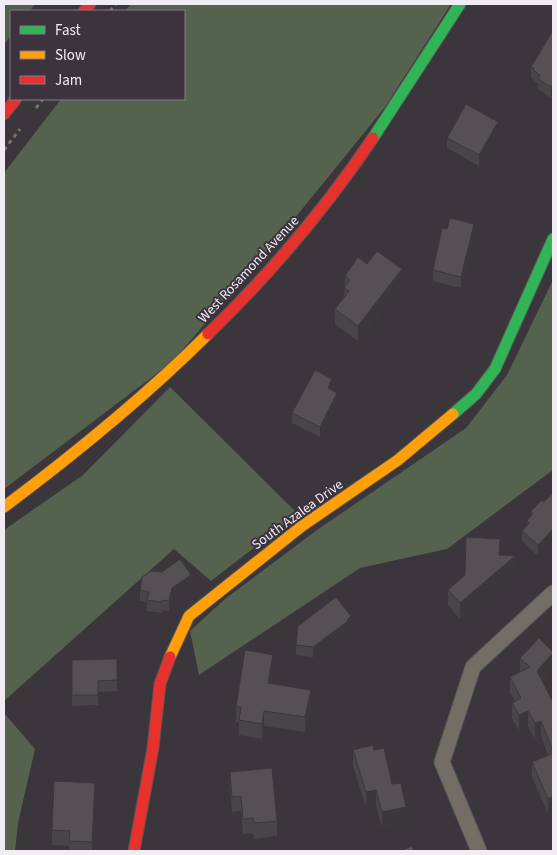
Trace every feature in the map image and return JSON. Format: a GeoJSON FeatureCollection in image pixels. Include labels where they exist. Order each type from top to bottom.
{"type":"FeatureCollection","features":[{"type":"Feature","properties":{"kind":"street","name":"West Rosamond Avenue"},"geometry":{"type":"LineString","coordinates":[[4,507],[62,464],[158,383],[257,285],[304,232],[348,174],[390,114],[460,4]]}},
{"type":"Feature","properties":{"kind":"street"},"geometry":{"type":"LineString","coordinates":[[4,114],[15,100]]}},
{"type":"Feature","properties":{"kind":"street","name":"South Azalea Drive"},"geometry":{"type":"LineString","coordinates":[[134,851],[153,748],[160,684],[188,616],[302,526],[398,460],[476,394],[495,369],[553,239]]}},
{"type":"Feature","properties":{"kind":"street"},"geometry":{"type":"LineString","coordinates":[[479,851],[442,762],[473,666],[552,596]]}},
{"type":"Feature","properties":{"kind":"green space"},"geometry":{"type":"Polygon","coordinates":[[[4,4],[35,4],[31,10],[10,10],[10,36],[4,45],[4,4]]]}},
{"type":"Feature","properties":{"kind":"green space"},"geometry":{"type":"Polygon","coordinates":[[[131,4],[451,4],[385,107],[282,234],[172,362],[4,489],[4,173],[60,100],[185,100],[185,10],[126,10],[131,4]]]}},
{"type":"Feature","properties":{"kind":"green space"},"geometry":{"type":"Polygon","coordinates":[[[553,280],[553,470],[447,549],[360,568],[199,675],[190,631],[225,599],[317,530],[466,428],[507,375],[553,280]]]}},
{"type":"Feature","properties":{"kind":"green space"},"geometry":{"type":"Polygon","coordinates":[[[170,387],[298,514],[211,581],[174,549],[4,701],[4,530],[83,475],[170,387]]]}},
{"type":"Feature","properties":{"kind":"green space"},"geometry":{"type":"Polygon","coordinates":[[[4,713],[35,749],[18,823],[15,851],[4,851],[4,713]]]}},
{"type":"Feature","properties":{"kind":"building"},"geometry":{"type":"Polygon","coordinates":[[[552,32],[553,84],[551,87],[538,79],[540,75],[531,67],[552,32]]]}},
{"type":"Feature","properties":{"kind":"building"},"geometry":{"type":"Polygon","coordinates":[[[466,104],[498,122],[479,155],[447,138],[466,104]]]}},
{"type":"Feature","properties":{"kind":"building"},"geometry":{"type":"Polygon","coordinates":[[[450,218],[474,224],[461,277],[433,270],[442,228],[447,229],[450,218]]]}},
{"type":"Feature","properties":{"kind":"building"},"geometry":{"type":"Polygon","coordinates":[[[377,251],[402,269],[358,326],[335,309],[349,291],[344,288],[350,280],[345,276],[358,257],[367,264],[377,251]]]}},
{"type":"Feature","properties":{"kind":"building"},"geometry":{"type":"Polygon","coordinates":[[[315,370],[332,379],[328,388],[337,393],[320,427],[292,413],[315,370]]]}},
{"type":"Feature","properties":{"kind":"building"},"geometry":{"type":"Polygon","coordinates":[[[553,493],[553,529],[538,545],[522,531],[529,523],[527,521],[533,513],[531,511],[542,500],[544,502],[553,493]]]}},
{"type":"Feature","properties":{"kind":"building"},"geometry":{"type":"Polygon","coordinates":[[[466,537],[500,539],[499,555],[515,556],[460,603],[448,590],[465,575],[466,537]]]}},
{"type":"Feature","properties":{"kind":"building"},"geometry":{"type":"Polygon","coordinates":[[[180,559],[191,575],[172,588],[169,601],[147,600],[149,592],[140,590],[142,577],[151,571],[162,572],[180,559]]]}},
{"type":"Feature","properties":{"kind":"building"},"geometry":{"type":"Polygon","coordinates":[[[336,597],[351,616],[348,621],[313,647],[296,645],[298,626],[336,597]]]}},
{"type":"Feature","properties":{"kind":"building"},"geometry":{"type":"Polygon","coordinates":[[[539,638],[553,652],[537,671],[553,702],[553,751],[541,721],[535,723],[528,711],[519,715],[512,703],[521,698],[510,677],[530,667],[520,658],[539,638]]]}},
{"type":"Feature","properties":{"kind":"building"},"geometry":{"type":"Polygon","coordinates":[[[245,650],[273,655],[268,683],[311,690],[305,717],[264,711],[262,724],[239,720],[241,707],[236,706],[245,650]]]}},
{"type":"Feature","properties":{"kind":"building"},"geometry":{"type":"Polygon","coordinates":[[[117,659],[117,680],[98,681],[98,695],[72,695],[72,660],[117,659]]]}},
{"type":"Feature","properties":{"kind":"building"},"geometry":{"type":"Polygon","coordinates":[[[373,745],[374,750],[384,748],[392,784],[401,783],[406,807],[382,812],[376,790],[366,792],[353,750],[373,745]]]}},
{"type":"Feature","properties":{"kind":"building"},"geometry":{"type":"Polygon","coordinates":[[[553,753],[553,796],[548,799],[532,762],[553,753]]]}},
{"type":"Feature","properties":{"kind":"building"},"geometry":{"type":"Polygon","coordinates":[[[272,768],[277,821],[254,823],[253,818],[243,819],[241,796],[232,797],[230,772],[272,768]]]}},
{"type":"Feature","properties":{"kind":"building"},"geometry":{"type":"Polygon","coordinates":[[[54,781],[95,783],[92,842],[69,841],[70,831],[52,830],[54,781]]]}},
{"type":"Feature","properties":{"kind":"building"},"geometry":{"type":"Polygon","coordinates":[[[412,846],[414,851],[400,851],[412,846]]]}},
{"type":"Feature","properties":{"kind":"traffic: fast"},"geometry":{"type":"LineString","coordinates":[[373,138],[460,4]]}},
{"type":"Feature","properties":{"kind":"traffic: fast"},"geometry":{"type":"LineString","coordinates":[[453,414],[476,394],[495,369],[553,239]]}},
{"type":"Feature","properties":{"kind":"traffic: slow"},"geometry":{"type":"LineString","coordinates":[[4,507],[109,424],[160,380],[208,334]]}},
{"type":"Feature","properties":{"kind":"traffic: slow"},"geometry":{"type":"LineString","coordinates":[[170,657],[189,616],[302,526],[398,460],[453,414]]}},
{"type":"Feature","properties":{"kind":"traffic: jam"},"geometry":{"type":"LineString","coordinates":[[85,10],[90,4]]}},
{"type":"Feature","properties":{"kind":"traffic: jam"},"geometry":{"type":"LineString","coordinates":[[4,114],[15,100]]}},
{"type":"Feature","properties":{"kind":"traffic: jam"},"geometry":{"type":"LineString","coordinates":[[208,334],[296,240],[336,190],[373,138]]}},
{"type":"Feature","properties":{"kind":"traffic: jam"},"geometry":{"type":"LineString","coordinates":[[134,851],[153,748],[160,684],[170,657]]}}]}
